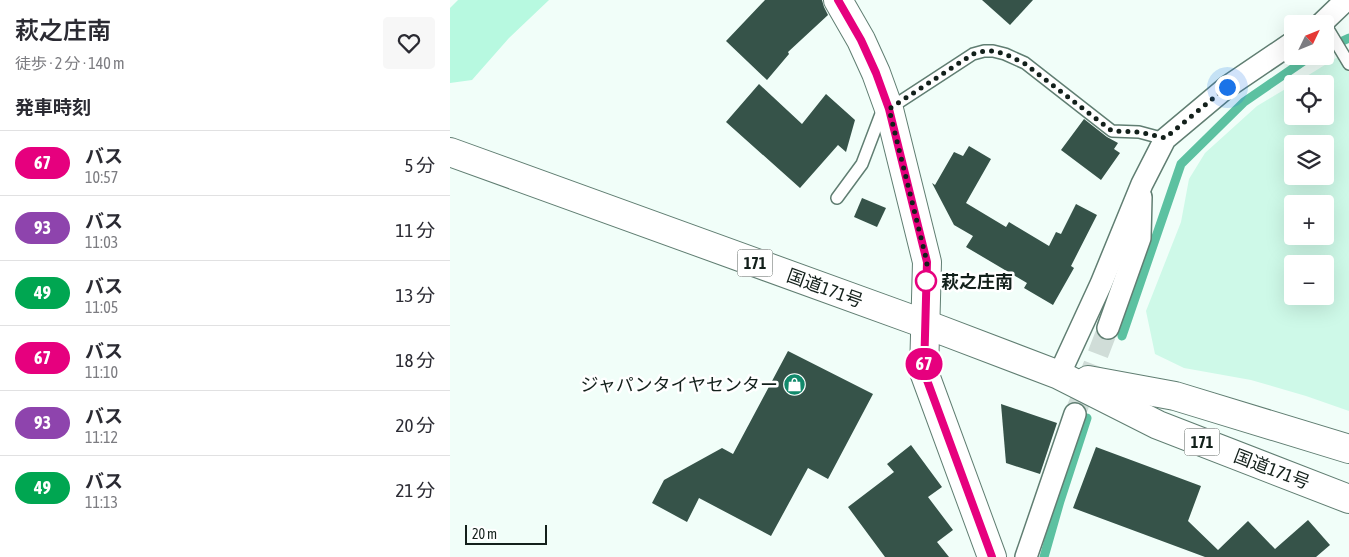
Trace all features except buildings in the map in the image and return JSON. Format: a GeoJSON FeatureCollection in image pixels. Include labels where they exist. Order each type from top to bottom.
{"type":"FeatureCollection","features":[{"type":"Feature","properties":{"kind":"main road"},"geometry":{"type":"LineString","coordinates":[[838,0],[861,40],[889,109],[927,262],[924,372],[992,557]]}},
{"type":"Feature","properties":{"kind":"main road","name":"国道171号"},"geometry":{"type":"LineString","coordinates":[[450,152],[925,324],[1059,375],[1158,425],[1349,499]]}},
{"type":"Feature","properties":{"kind":"main road","name":"国道171号"},"geometry":{"type":"LineString","coordinates":[[1059,375],[1175,396],[1349,449]]}},
{"type":"Feature","properties":{"kind":"street"},"geometry":{"type":"LineString","coordinates":[[1332,15],[1346,0]]}},
{"type":"Feature","properties":{"kind":"street"},"geometry":{"type":"LineString","coordinates":[[1059,375],[1101,284],[1142,184],[1165,138],[1227,87],[1284,48]]}},
{"type":"Feature","properties":{"kind":"street"},"geometry":{"type":"LineString","coordinates":[[1108,328],[1140,238],[1142,184]]}},
{"type":"Feature","properties":{"kind":"street"},"geometry":{"type":"LineString","coordinates":[[1026,557],[1075,414]]}},
{"type":"Feature","properties":{"kind":"lane"},"geometry":{"type":"LineString","coordinates":[[1334,40],[1348,62]]}},
{"type":"Feature","properties":{"kind":"lane"},"geometry":{"type":"LineString","coordinates":[[837,198],[862,164],[881,114],[973,54],[984,51],[1005,54],[1024,63],[1112,131],[1139,132],[1165,138]]}},
{"type":"Feature","properties":{"kind":"shaded area"},"geometry":{"type":"Polygon","coordinates":[[[458,0],[549,0],[509,38],[472,80],[450,83],[450,8],[458,0]]]}},
{"type":"Feature","properties":{"kind":"shaded area"},"geometry":{"type":"Polygon","coordinates":[[[1349,50],[1349,411],[1251,380],[1184,368],[1155,354],[1146,311],[1181,222],[1189,179],[1205,153],[1257,106],[1284,90],[1284,125],[1334,125],[1334,75],[1309,75],[1325,65],[1334,65],[1334,59],[1349,50]]]}},
{"type":"Feature","properties":{"kind":"waterway"},"geometry":{"type":"LineString","coordinates":[[1334,45],[1349,38]]}},
{"type":"Feature","properties":{"kind":"waterway"},"geometry":{"type":"LineString","coordinates":[[1122,336],[1181,164],[1244,102],[1298,65]]}},
{"type":"Feature","properties":{"kind":"waterway"},"geometry":{"type":"LineString","coordinates":[[1044,557],[1087,418]]}},
{"type":"Feature","properties":{"kind":"tunnel"},"geometry":{"type":"LineString","coordinates":[[1075,414],[1108,328]]}},
{"type":"Feature","properties":{"kind":"bus line","name":"67"},"geometry":{"type":"LineString","coordinates":[[838,0],[861,40],[889,109],[927,262],[924,372],[992,557]]}},
{"type":"Feature","properties":{"kind":"place","name":"萩之庄南"},"geometry":{"type":"Point","coordinates":[926,281]}},
{"type":"Feature","properties":{"kind":"place","name":"ジャパンタイヤセンター"},"geometry":{"type":"Point","coordinates":[794,384]}},
{"type":"Feature","properties":{"kind":"route"},"geometry":{"type":"LineString","coordinates":[[926,281],[926,286],[927,262],[889,109],[973,54],[993,51],[1015,58],[1112,131],[1139,132],[1165,138],[1227,87]]}}]}
